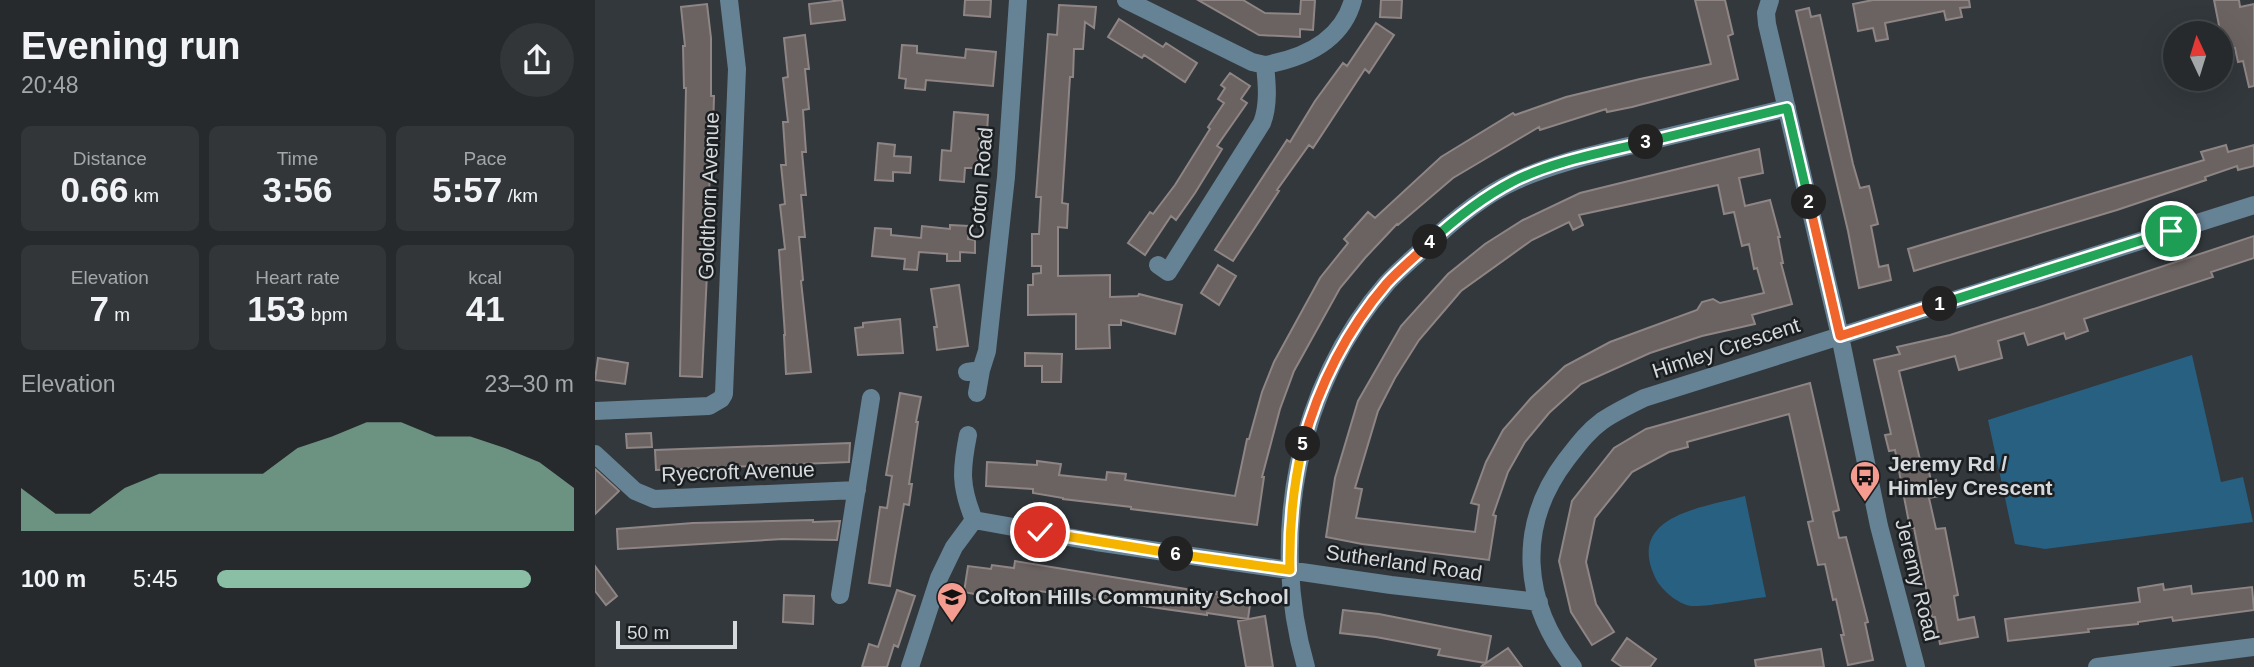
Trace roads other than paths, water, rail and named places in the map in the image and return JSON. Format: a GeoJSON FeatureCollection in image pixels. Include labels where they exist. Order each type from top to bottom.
{"type":"FeatureCollection","features":[{"type":"Feature","properties":{"kind":"street","name":"Goldthorn Avenue"},"geometry":{"type":"LineString","coordinates":[[595,411],[709,406],[724,394],[737,69],[729,0]]}},
{"type":"Feature","properties":{"kind":"street","name":"Coton Road"},"geometry":{"type":"LineString","coordinates":[[977,393],[974,371],[987,351],[1006,177],[1018,0]]}},
{"type":"Feature","properties":{"kind":"street"},"geometry":{"type":"LineString","coordinates":[[1126,0],[1252,62],[1265,65],[1301,56],[1323,43],[1344,22],[1353,0]]}},
{"type":"Feature","properties":{"kind":"street","name":"Jeremy Road"},"geometry":{"type":"LineString","coordinates":[[1768,6],[1767,24],[1840,336],[1879,526],[1916,667]]}},
{"type":"Feature","properties":{"kind":"street"},"geometry":{"type":"LineString","coordinates":[[1168,272],[1262,122],[1267,86],[1265,65]]}},
{"type":"Feature","properties":{"kind":"street"},"geometry":{"type":"LineString","coordinates":[[1306,667],[1298,636],[1289,540],[1294,489],[1304,440],[1320,394],[1338,355],[1387,283],[1437,236],[1513,181],[1568,161],[1787,108]]}},
{"type":"Feature","properties":{"kind":"street","name":"Himley Crescent"},"geometry":{"type":"LineString","coordinates":[[1573,667],[1552,635],[1539,603],[1531,555],[1532,535],[1538,508],[1557,473],[1589,432],[1602,421],[1644,398],[2254,205]]}},
{"type":"Feature","properties":{"kind":"street"},"geometry":{"type":"LineString","coordinates":[[840,595],[871,398]]}},
{"type":"Feature","properties":{"kind":"street"},"geometry":{"type":"LineString","coordinates":[[910,667],[939,578],[954,547],[974,520],[962,486],[961,467],[968,435]]}},
{"type":"Feature","properties":{"kind":"street","name":"Ryecroft Avenue"},"geometry":{"type":"LineString","coordinates":[[595,454],[635,491],[643,497],[654,499],[857,490]]}},
{"type":"Feature","properties":{"kind":"street","name":"Sutherland Road"},"geometry":{"type":"LineString","coordinates":[[974,520],[1096,542],[1391,585],[1539,603]]}},
{"type":"Feature","properties":{"kind":"street"},"geometry":{"type":"LineString","coordinates":[[2097,667],[2254,647]]}},
{"type":"Feature","properties":{"kind":"place","name":"Jeremy Rd / Himley Crescent"},"geometry":{"type":"Point","coordinates":[1865,503]}},
{"type":"Feature","properties":{"kind":"place","name":"Colton Hills Community School"},"geometry":{"type":"Point","coordinates":[952,624]}}]}
